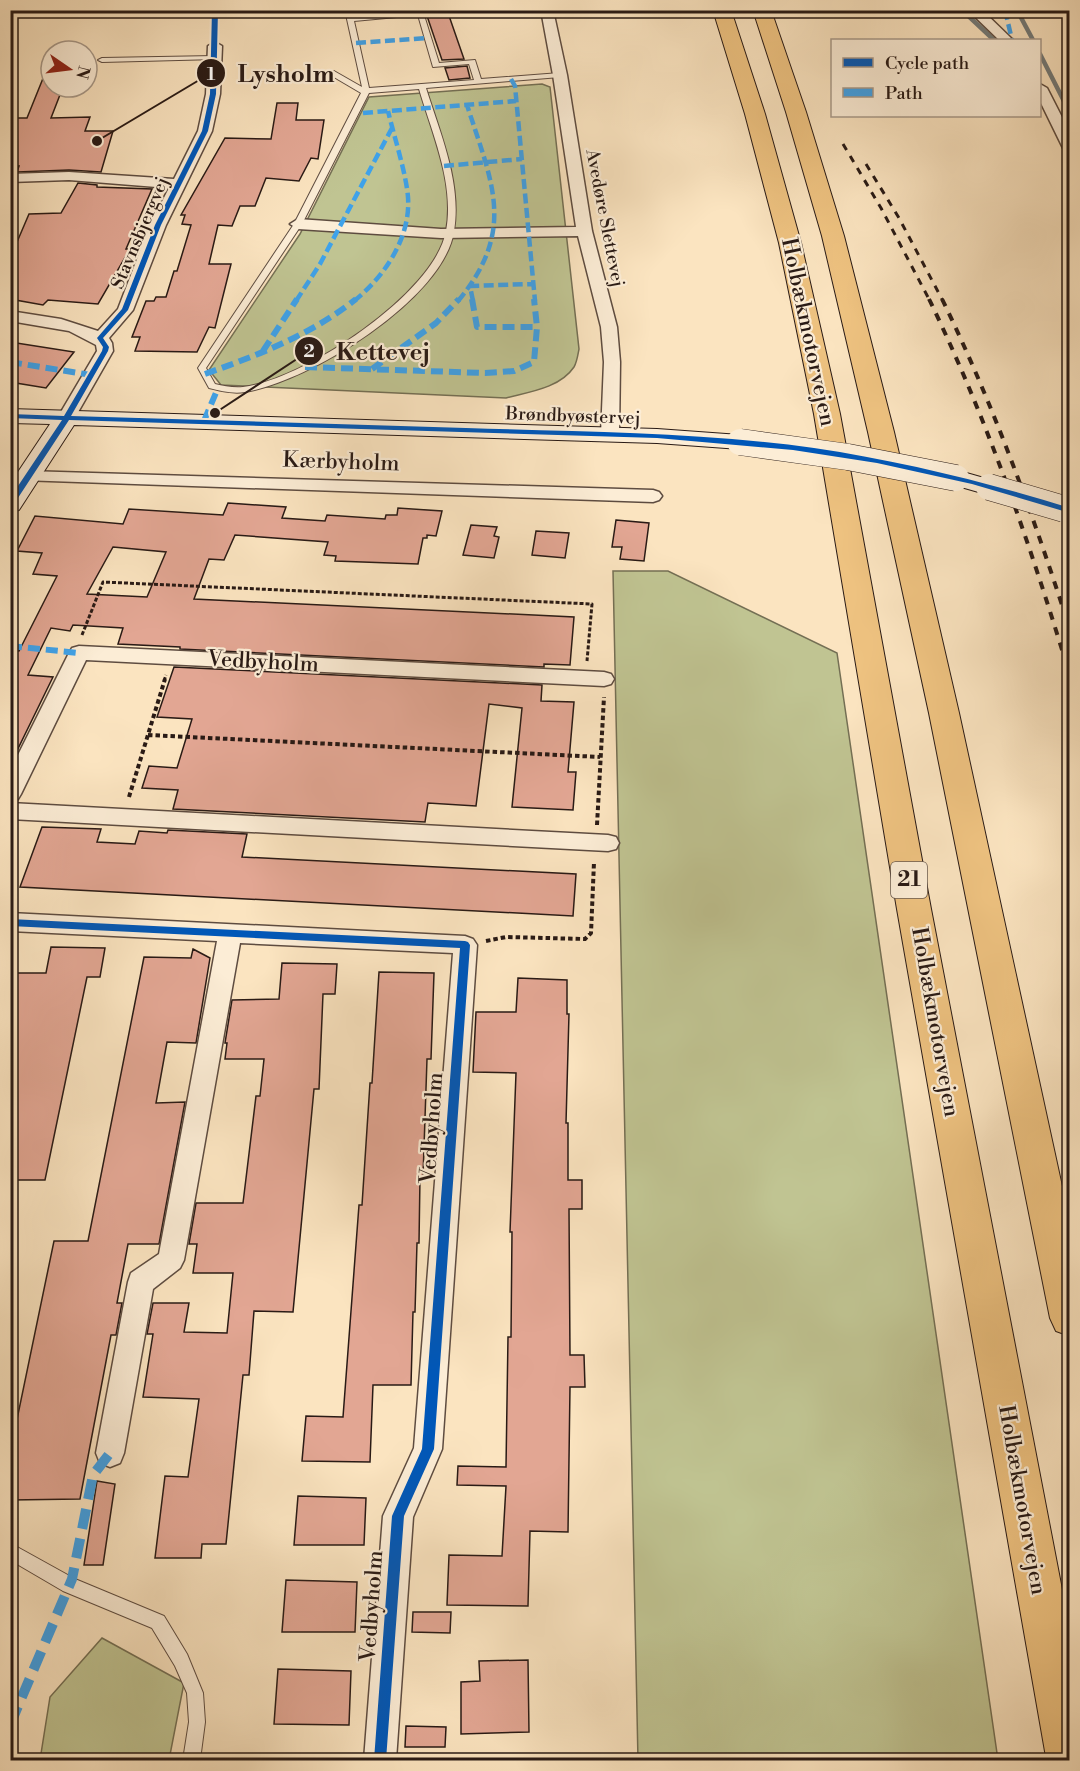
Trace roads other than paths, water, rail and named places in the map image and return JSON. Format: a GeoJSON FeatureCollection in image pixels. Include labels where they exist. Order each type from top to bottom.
{"type":"FeatureCollection","features":[{"type":"Feature","properties":{"kind":"highway","name":"Holbækmotorvejen"},"geometry":{"type":"LineString","coordinates":[[722,10],[755,114],[790,243],[828,414],[916,921],[1070,1757]]}},
{"type":"Feature","properties":{"kind":"highway","name":"Holbækmotorvejen"},"geometry":{"type":"LineString","coordinates":[[762,10],[796,112],[833,237],[881,432],[946,725],[1070,1318]]}},
{"type":"Feature","properties":{"kind":"street","name":"Avedøre Slettevej"},"geometry":{"type":"LineString","coordinates":[[547,10],[585,231],[609,327],[612,362],[610,434]]}},
{"type":"Feature","properties":{"kind":"street"},"geometry":{"type":"LineString","coordinates":[[974,10],[1005,39]]}},
{"type":"Feature","properties":{"kind":"street","name":"Stavnsbjergvej"},"geometry":{"type":"LineString","coordinates":[[100,338],[125,310],[158,225],[205,131],[213,94],[215,52]]}},
{"type":"Feature","properties":{"kind":"street"},"geometry":{"type":"LineString","coordinates":[[1041,90],[1070,148]]}},
{"type":"Feature","properties":{"kind":"street"},"geometry":{"type":"LineString","coordinates":[[10,178],[69,176],[178,184]]}},
{"type":"Feature","properties":{"kind":"street"},"geometry":{"type":"LineString","coordinates":[[298,224],[450,235],[519,236],[585,231]]}},
{"type":"Feature","properties":{"kind":"street"},"geometry":{"type":"LineString","coordinates":[[10,316],[83,330],[100,338],[106,347],[67,417],[10,504]]}},
{"type":"Feature","properties":{"kind":"street","name":"Brøndbyøstervej"},"geometry":{"type":"LineString","coordinates":[[10,416],[610,434],[740,442],[870,459],[956,478],[1066,510]]}},
{"type":"Feature","properties":{"kind":"street","name":"Kærbyholm"},"geometry":{"type":"LineString","coordinates":[[27,476],[653,496]]}},
{"type":"Feature","properties":{"kind":"street","name":"Vedbyholm"},"geometry":{"type":"LineString","coordinates":[[10,794],[79,653],[595,678]]}},
{"type":"Feature","properties":{"kind":"street"},"geometry":{"type":"LineString","coordinates":[[10,812],[608,843]]}},
{"type":"Feature","properties":{"kind":"street","name":"Vedbyholm"},"geometry":{"type":"LineString","coordinates":[[10,922],[465,945],[428,1449],[398,1516],[380,1761]]}},
{"type":"Feature","properties":{"kind":"street"},"geometry":{"type":"LineString","coordinates":[[110,1453],[141,1282],[171,1260],[230,933]]}},
{"type":"Feature","properties":{"kind":"lane"},"geometry":{"type":"LineString","coordinates":[[422,16],[429,10]]}},
{"type":"Feature","properties":{"kind":"lane"},"geometry":{"type":"LineString","coordinates":[[422,86],[453,198],[450,235],[442,256],[421,285],[391,314],[335,352],[296,371],[247,390],[226,390],[212,386],[202,368],[298,224],[366,91],[350,15],[421,13],[436,65],[472,62],[478,82]]}},
{"type":"Feature","properties":{"kind":"lane"},"geometry":{"type":"LineString","coordinates":[[102,60],[215,52]]}},
{"type":"Feature","properties":{"kind":"lane"},"geometry":{"type":"LineString","coordinates":[[331,73],[366,91],[560,75]]}},
{"type":"Feature","properties":{"kind":"lane"},"geometry":{"type":"LineString","coordinates":[[10,1551],[69,1585],[158,1622],[181,1660],[195,1693],[197,1722],[192,1761]]}},
{"type":"Feature","properties":{"kind":"waterway"},"geometry":{"type":"LineString","coordinates":[[962,10],[993,39]]}},
{"type":"Feature","properties":{"kind":"waterway"},"geometry":{"type":"LineString","coordinates":[[1017,10],[1032,39]]}},
{"type":"Feature","properties":{"kind":"waterway"},"geometry":{"type":"LineString","coordinates":[[1041,56],[1070,113]]}},
{"type":"Feature","properties":{"kind":"railway"},"geometry":{"type":"LineString","coordinates":[[843,144],[881,208],[929,300]]}},
{"type":"Feature","properties":{"kind":"railway"},"geometry":{"type":"LineString","coordinates":[[866,164],[899,218],[943,300]]}},
{"type":"Feature","properties":{"kind":"railway"},"geometry":{"type":"LineString","coordinates":[[929,300],[970,391],[1007,485],[1070,676]]}},
{"type":"Feature","properties":{"kind":"railway"},"geometry":{"type":"LineString","coordinates":[[943,300],[979,380],[1012,462],[1070,630]]}},
{"type":"Feature","properties":{"kind":"place","name":"Lysholm"},"geometry":{"type":"Point","coordinates":[97,141]}},
{"type":"Feature","properties":{"kind":"place","name":"Kettevej"},"geometry":{"type":"Point","coordinates":[215,413]}}]}
